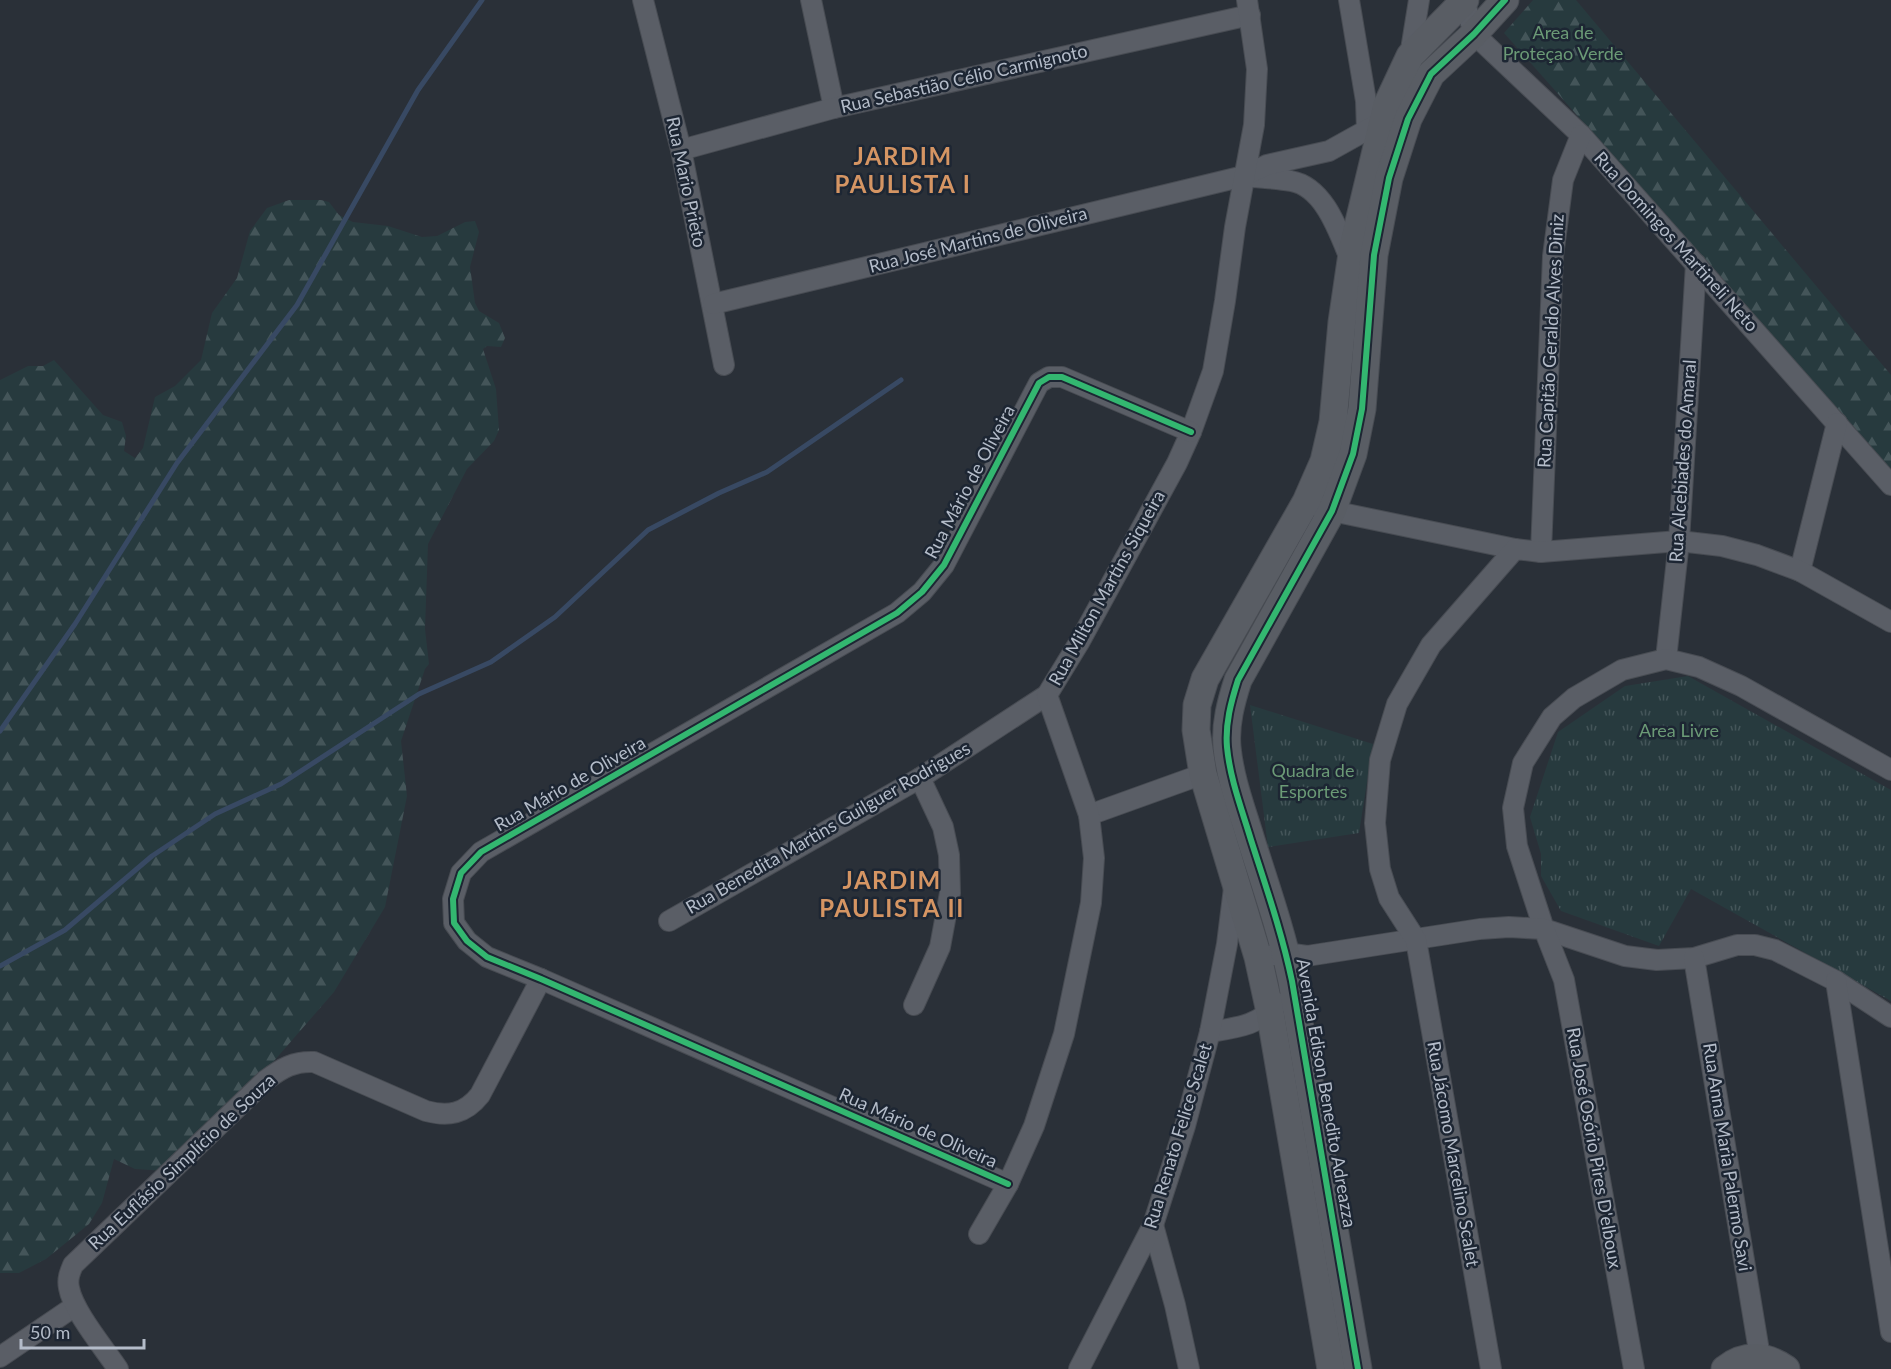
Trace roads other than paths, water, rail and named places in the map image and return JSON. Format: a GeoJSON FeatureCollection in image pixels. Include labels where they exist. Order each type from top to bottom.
{"type":"FeatureCollection","features":[{"type":"Feature","properties":{"kind":"street","name":"Rua Mario Prieto"},"geometry":{"type":"LineString","coordinates":[[643,0],[681,150],[724,365]]}},
{"type":"Feature","properties":{"kind":"street"},"geometry":{"type":"LineString","coordinates":[[811,0],[834,108]]}},
{"type":"Feature","properties":{"kind":"street"},"geometry":{"type":"LineString","coordinates":[[1349,0],[1366,101],[1375,126]]}},
{"type":"Feature","properties":{"kind":"street"},"geometry":{"type":"LineString","coordinates":[[1410,56],[1419,0]]}},
{"type":"Feature","properties":{"kind":"street"},"geometry":{"type":"LineString","coordinates":[[1331,1369],[1270,1012],[1258,957],[1203,774],[1196,730],[1197,705],[1205,679],[1306,502],[1324,461],[1333,422],[1342,322],[1351,261],[1375,126],[1410,56],[1464,0]]}},
{"type":"Feature","properties":{"kind":"street","name":"Rua Domingos Martineli Neto"},"geometry":{"type":"LineString","coordinates":[[1464,0],[1474,34],[1581,135],[1891,484]]}},
{"type":"Feature","properties":{"kind":"street","name":"Avenida Edison Benedito Adreazza"},"geometry":{"type":"LineString","coordinates":[[1358,1369],[1292,981],[1297,954],[1234,784],[1227,746],[1228,710],[1238,680],[1332,511],[1353,454],[1362,409],[1374,255],[1389,178],[1408,119],[1431,74],[1474,34],[1505,0]]}},
{"type":"Feature","properties":{"kind":"street","name":"Rua Sebastião Célio Carmignoto"},"geometry":{"type":"LineString","coordinates":[[681,150],[834,108],[1249,8]]}},
{"type":"Feature","properties":{"kind":"street","name":"Rua Milton Martins Siqueira"},"geometry":{"type":"LineString","coordinates":[[979,1234],[1008,1184],[1034,1126],[1064,1034],[1091,903],[1094,858],[1089,815],[1047,695],[1086,631],[1177,463],[1213,371],[1254,125],[1257,69],[1249,8]]}},
{"type":"Feature","properties":{"kind":"street","name":"Rua José Martins de Oliveira"},"geometry":{"type":"LineString","coordinates":[[713,304],[1244,176],[1267,165],[1329,151],[1375,126]]}},
{"type":"Feature","properties":{"kind":"street","name":"Rua Capitão Geraldo Alves Diniz"},"geometry":{"type":"LineString","coordinates":[[1541,552],[1552,256],[1563,180],[1581,135]]}},
{"type":"Feature","properties":{"kind":"street","name":"Rua José Martins de Oliveira"},"geometry":{"type":"LineString","coordinates":[[1244,176],[1293,181],[1304,185],[1316,194],[1332,219],[1351,261]]}},
{"type":"Feature","properties":{"kind":"street","name":"Rua Alcebiades do Amaral"},"geometry":{"type":"LineString","coordinates":[[1666,659],[1679,541],[1696,264]]}},
{"type":"Feature","properties":{"kind":"street","name":"Rua Mário de Oliveira"},"geometry":{"type":"LineString","coordinates":[[1008,1184],[487,957],[467,941],[454,922],[453,899],[461,873],[481,852],[897,613],[922,592],[944,565],[1039,383],[1049,377],[1062,377],[1191,432]]}},
{"type":"Feature","properties":{"kind":"street"},"geometry":{"type":"LineString","coordinates":[[1800,571],[1837,423]]}},
{"type":"Feature","properties":{"kind":"street"},"geometry":{"type":"LineString","coordinates":[[1306,502],[1332,511],[1515,549],[1541,552],[1679,541],[1722,546],[1749,552],[1800,571],[1891,622]]}},
{"type":"Feature","properties":{"kind":"street"},"geometry":{"type":"LineString","coordinates":[[1416,940],[1389,898],[1380,869],[1375,822],[1380,760],[1397,704],[1431,645],[1515,549]]}},
{"type":"Feature","properties":{"kind":"street"},"geometry":{"type":"LineString","coordinates":[[1666,659],[1700,667],[1741,686],[1891,770]]}},
{"type":"Feature","properties":{"kind":"street","name":"Rua José Osório Pires D'elboux"},"geometry":{"type":"LineString","coordinates":[[1634,1369],[1564,980],[1544,929],[1517,846],[1513,808],[1523,763],[1552,717],[1574,698],[1622,670],[1666,659]]}},
{"type":"Feature","properties":{"kind":"street","name":"Rua Benedita Martins Guilguer Rodrigues"},"geometry":{"type":"LineString","coordinates":[[669,921],[920,778],[1047,695]]}},
{"type":"Feature","properties":{"kind":"street"},"geometry":{"type":"LineString","coordinates":[[1089,815],[1203,774]]}},
{"type":"Feature","properties":{"kind":"street"},"geometry":{"type":"LineString","coordinates":[[914,1005],[940,948],[950,893],[949,855],[943,828],[920,778]]}},
{"type":"Feature","properties":{"kind":"street","name":"Rua Renato Felice Scalet"},"geometry":{"type":"LineString","coordinates":[[1079,1369],[1153,1225],[1185,1126],[1210,1032],[1227,944],[1235,879]]}},
{"type":"Feature","properties":{"kind":"street"},"geometry":{"type":"LineString","coordinates":[[1258,957],[1416,940],[1480,929],[1509,927],[1544,929],[1625,956],[1657,960],[1694,958],[1737,945],[1755,945],[1775,950],[1836,981],[1891,1017]]}},
{"type":"Feature","properties":{"kind":"street","name":"Rua Jácomo Marcelino Scalet"},"geometry":{"type":"LineString","coordinates":[[1416,940],[1491,1369]]}},
{"type":"Feature","properties":{"kind":"street","name":"Rua Anna Maria Palermo Savi"},"geometry":{"type":"LineString","coordinates":[[1694,958],[1760,1357]]}},
{"type":"Feature","properties":{"kind":"street","name":"Rua Euflásio Simplício de Souza"},"geometry":{"type":"LineString","coordinates":[[118,1369],[75,1306],[68,1286],[69,1275],[74,1265],[266,1080],[290,1064],[302,1061],[314,1062],[426,1111],[450,1115],[462,1112],[480,1095],[541,979]]}},
{"type":"Feature","properties":{"kind":"street"},"geometry":{"type":"LineString","coordinates":[[1270,1012],[1292,981]]}},
{"type":"Feature","properties":{"kind":"street"},"geometry":{"type":"LineString","coordinates":[[1836,981],[1891,1332]]}},
{"type":"Feature","properties":{"kind":"street","name":"Rua Renato Felice Scalet"},"geometry":{"type":"LineString","coordinates":[[1210,1032],[1232,1029],[1254,1022],[1270,1012]]}},
{"type":"Feature","properties":{"kind":"street"},"geometry":{"type":"LineString","coordinates":[[1153,1225],[1175,1305],[1189,1369]]}},
{"type":"Feature","properties":{"kind":"street"},"geometry":{"type":"LineString","coordinates":[[0,1357],[75,1306]]}},
{"type":"Feature","properties":{"kind":"street"},"geometry":{"type":"LineString","coordinates":[[1725,1369],[1746,1358],[1760,1357],[1773,1361],[1786,1369]]}},
{"type":"Feature","properties":{"kind":"waterway"},"geometry":{"type":"LineString","coordinates":[[0,731],[75,624],[177,463],[297,305],[418,90],[482,0]]}},
{"type":"Feature","properties":{"kind":"waterway"},"geometry":{"type":"LineString","coordinates":[[0,966],[65,930],[152,856],[215,814],[281,784],[419,694],[491,662],[555,617],[648,530],[719,493],[767,472],[901,380]]}},
{"type":"Feature","properties":{"kind":"district","name":"JARDIM PAULISTA I"},"geometry":{"type":"Point","coordinates":[903,171]}},
{"type":"Feature","properties":{"kind":"district","name":"JARDIM PAULISTA II"},"geometry":{"type":"Point","coordinates":[892,895]}},
{"type":"Feature","properties":{"kind":"park label","name":"Area de Proteçao Verde"},"geometry":{"type":"Point","coordinates":[1563,43]}},
{"type":"Feature","properties":{"kind":"park label","name":"Area Livre"},"geometry":{"type":"Point","coordinates":[1679,731]}},
{"type":"Feature","properties":{"kind":"park label","name":"Quadra de Esportes"},"geometry":{"type":"Point","coordinates":[1313,781]}}]}
